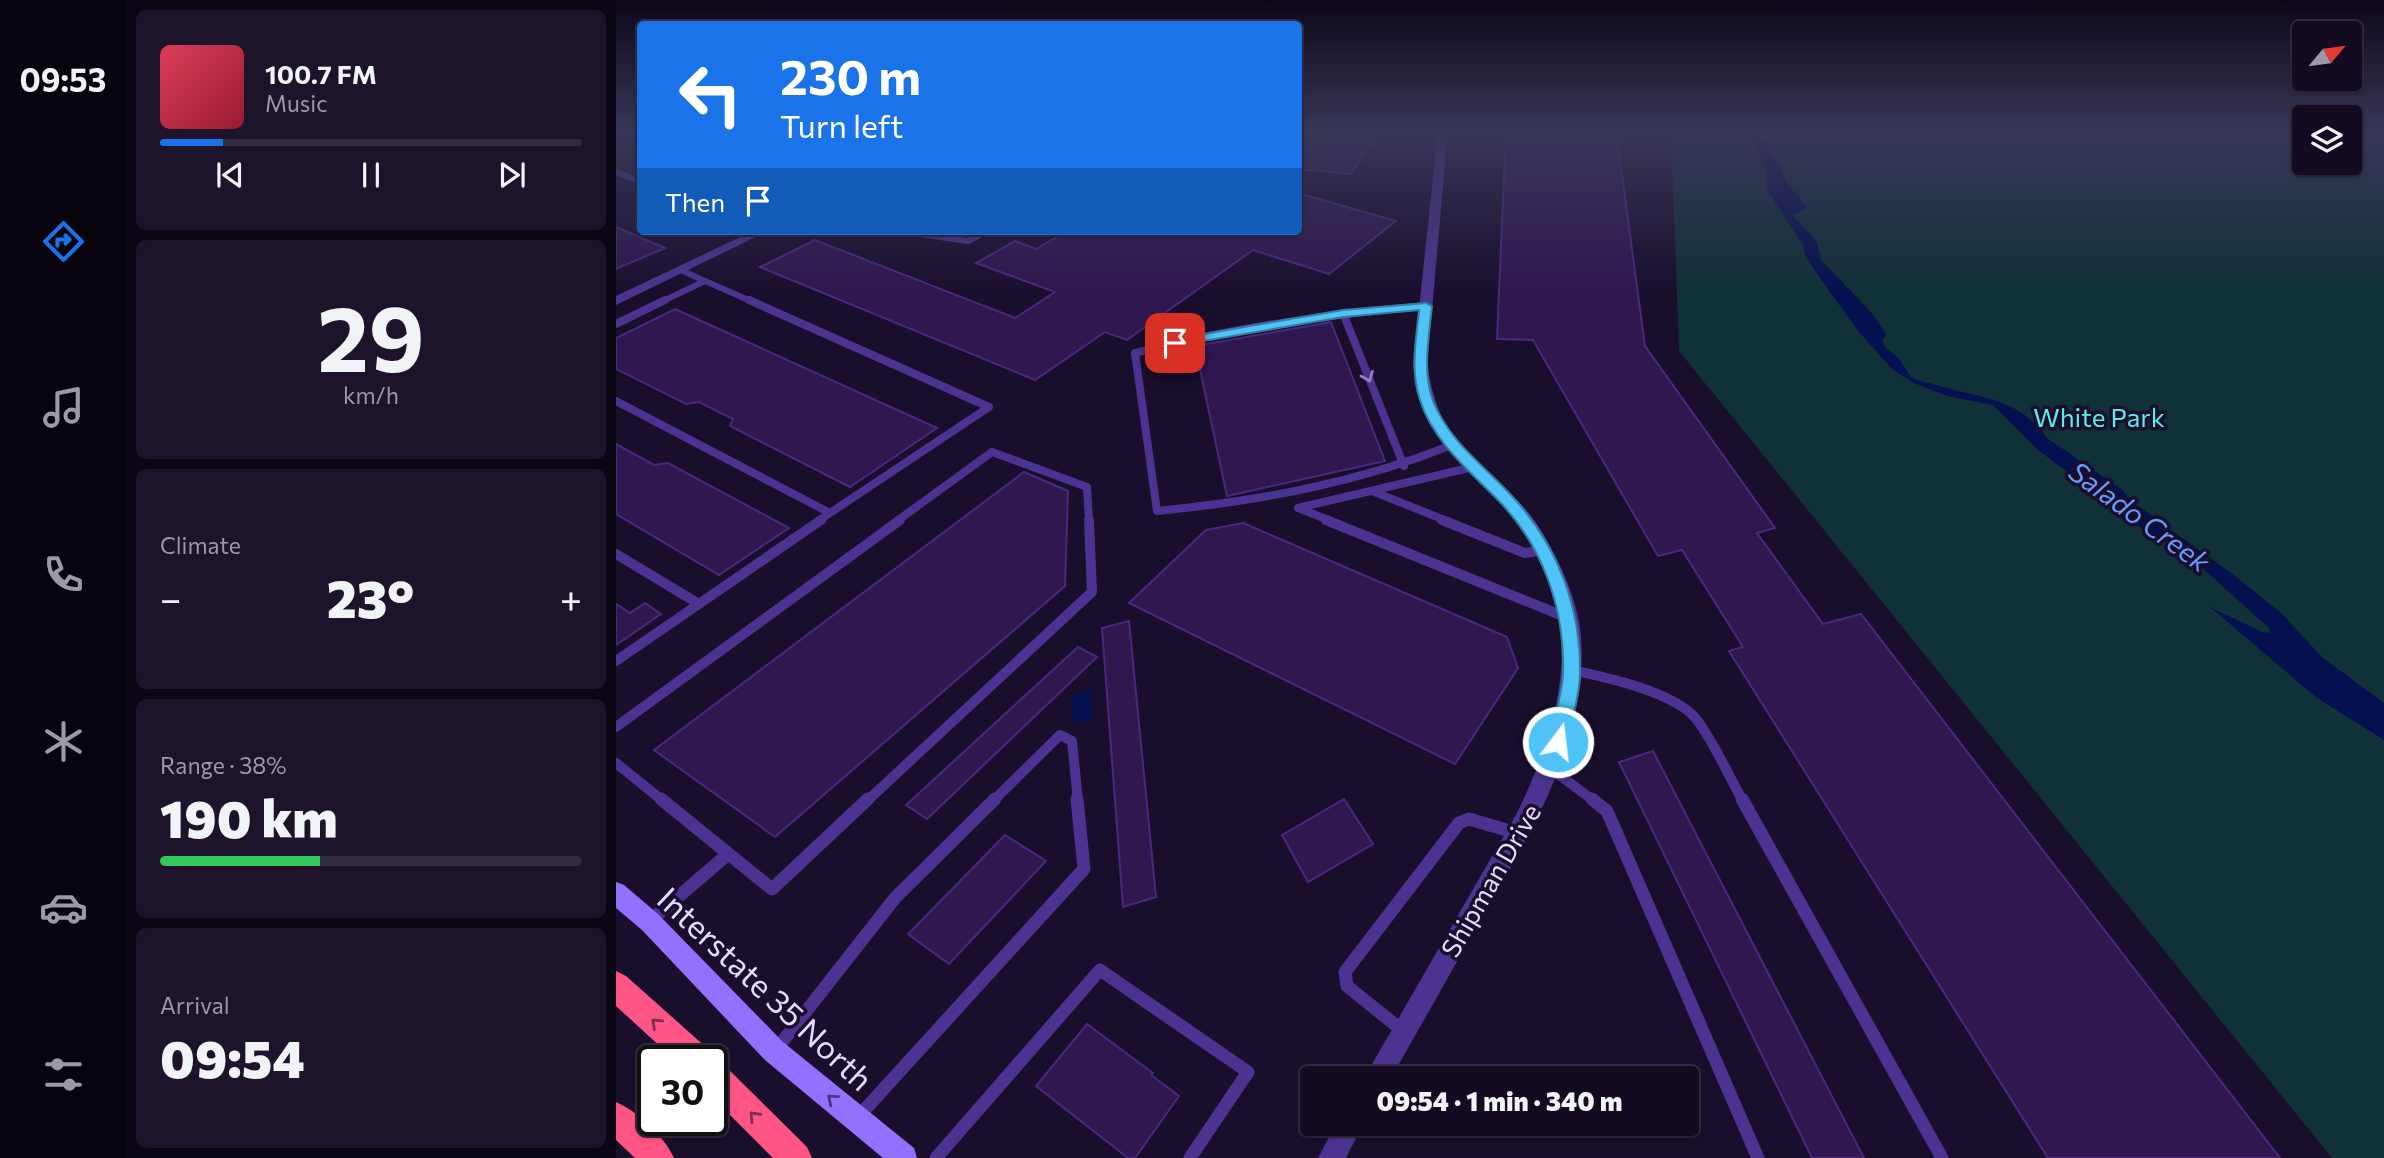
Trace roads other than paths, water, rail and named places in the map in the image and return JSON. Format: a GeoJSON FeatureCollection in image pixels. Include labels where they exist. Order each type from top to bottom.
{"type":"FeatureCollection","features":[{"type":"Feature","properties":{"kind":"highway"},"geometry":{"type":"LineString","coordinates":[[616,986],[681,1045]]}},
{"type":"Feature","properties":{"kind":"highway"},"geometry":{"type":"LineString","coordinates":[[728,1091],[796,1158]]}},
{"type":"Feature","properties":{"kind":"highway"},"geometry":{"type":"LineString","coordinates":[[616,1118],[658,1158]]}},
{"type":"Feature","properties":{"kind":"main road","name":"Interstate 35 North"},"geometry":{"type":"LineString","coordinates":[[616,893],[650,922],[775,1051],[904,1158]]}},
{"type":"Feature","properties":{"kind":"street","name":"Shipman Drive"},"geometry":{"type":"LineString","coordinates":[[1384,1066],[1518,834],[1550,768],[1566,715],[1572,670],[1568,618],[1553,569],[1544,550],[1524,519],[1452,445],[1427,401],[1422,383],[1420,366],[1438,184]]}},
{"type":"Feature","properties":{"kind":"street"},"geometry":{"type":"LineString","coordinates":[[616,301],[754,235]]}},
{"type":"Feature","properties":{"kind":"street"},"geometry":{"type":"LineString","coordinates":[[1331,1158],[1343,1136]]}},
{"type":"Feature","properties":{"kind":"lane"},"geometry":{"type":"LineString","coordinates":[[925,235],[968,242],[980,235]]}},
{"type":"Feature","properties":{"kind":"lane"},"geometry":{"type":"LineString","coordinates":[[616,661],[989,407],[681,270]]}},
{"type":"Feature","properties":{"kind":"lane"},"geometry":{"type":"LineString","coordinates":[[616,324],[705,281]]}},
{"type":"Feature","properties":{"kind":"lane"},"geometry":{"type":"LineString","coordinates":[[1426,306],[1343,313],[1195,337],[1135,354],[1157,511],[1231,505],[1404,466],[1452,445]]}},
{"type":"Feature","properties":{"kind":"lane"},"geometry":{"type":"LineString","coordinates":[[1343,313],[1404,466]]}},
{"type":"Feature","properties":{"kind":"lane"},"geometry":{"type":"LineString","coordinates":[[616,401],[830,513]]}},
{"type":"Feature","properties":{"kind":"lane"},"geometry":{"type":"LineString","coordinates":[[616,727],[992,452],[1087,487],[1091,592],[772,889],[616,763]]}},
{"type":"Feature","properties":{"kind":"lane"},"geometry":{"type":"LineString","coordinates":[[1473,467],[1298,508],[1568,618]]}},
{"type":"Feature","properties":{"kind":"lane"},"geometry":{"type":"LineString","coordinates":[[1371,491],[1525,553],[1544,550]]}},
{"type":"Feature","properties":{"kind":"lane"},"geometry":{"type":"LineString","coordinates":[[616,554],[699,604]]}},
{"type":"Feature","properties":{"kind":"lane"},"geometry":{"type":"LineString","coordinates":[[1572,670],[1632,682],[1665,696],[1696,718],[1942,1158]]}},
{"type":"Feature","properties":{"kind":"lane"},"geometry":{"type":"LineString","coordinates":[[775,1051],[895,898],[1060,735],[1072,741],[1084,869],[856,1119]]}},
{"type":"Feature","properties":{"kind":"lane"},"geometry":{"type":"LineString","coordinates":[[1550,768],[1607,811],[1758,1158]]}},
{"type":"Feature","properties":{"kind":"lane"},"geometry":{"type":"LineString","coordinates":[[1403,1032],[1347,986],[1345,972],[1459,823],[1469,818],[1518,834]]}},
{"type":"Feature","properties":{"kind":"lane"},"geometry":{"type":"LineString","coordinates":[[650,922],[727,855]]}},
{"type":"Feature","properties":{"kind":"lane"},"geometry":{"type":"LineString","coordinates":[[936,1158],[1100,970],[1248,1072],[1190,1158]]}},
{"type":"Feature","properties":{"kind":"water","name":"Salado Creek"},"geometry":{"type":"Polygon","coordinates":[[[1767,184],[1788,184],[1808,208],[1792,215],[1816,240],[1821,260],[1871,312],[1886,334],[1882,341],[1911,376],[1920,381],[1995,400],[2023,414],[2036,424],[2047,438],[2121,489],[2134,503],[2239,579],[2282,614],[2323,658],[2384,703],[2384,740],[2317,698],[2210,607],[2269,633],[2270,629],[2188,555],[2143,529],[2038,450],[1993,405],[1947,396],[1912,382],[1892,369],[1858,331],[1817,274],[1805,255],[1803,245],[1767,190],[1767,184]]]}},
{"type":"Feature","properties":{"kind":"water"},"geometry":{"type":"Polygon","coordinates":[[[1091,689],[1092,719],[1074,723],[1071,696],[1091,689]]]}},
{"type":"Feature","properties":{"kind":"park label","name":"White Park"},"geometry":{"type":"Point","coordinates":[2099,416]}}]}
